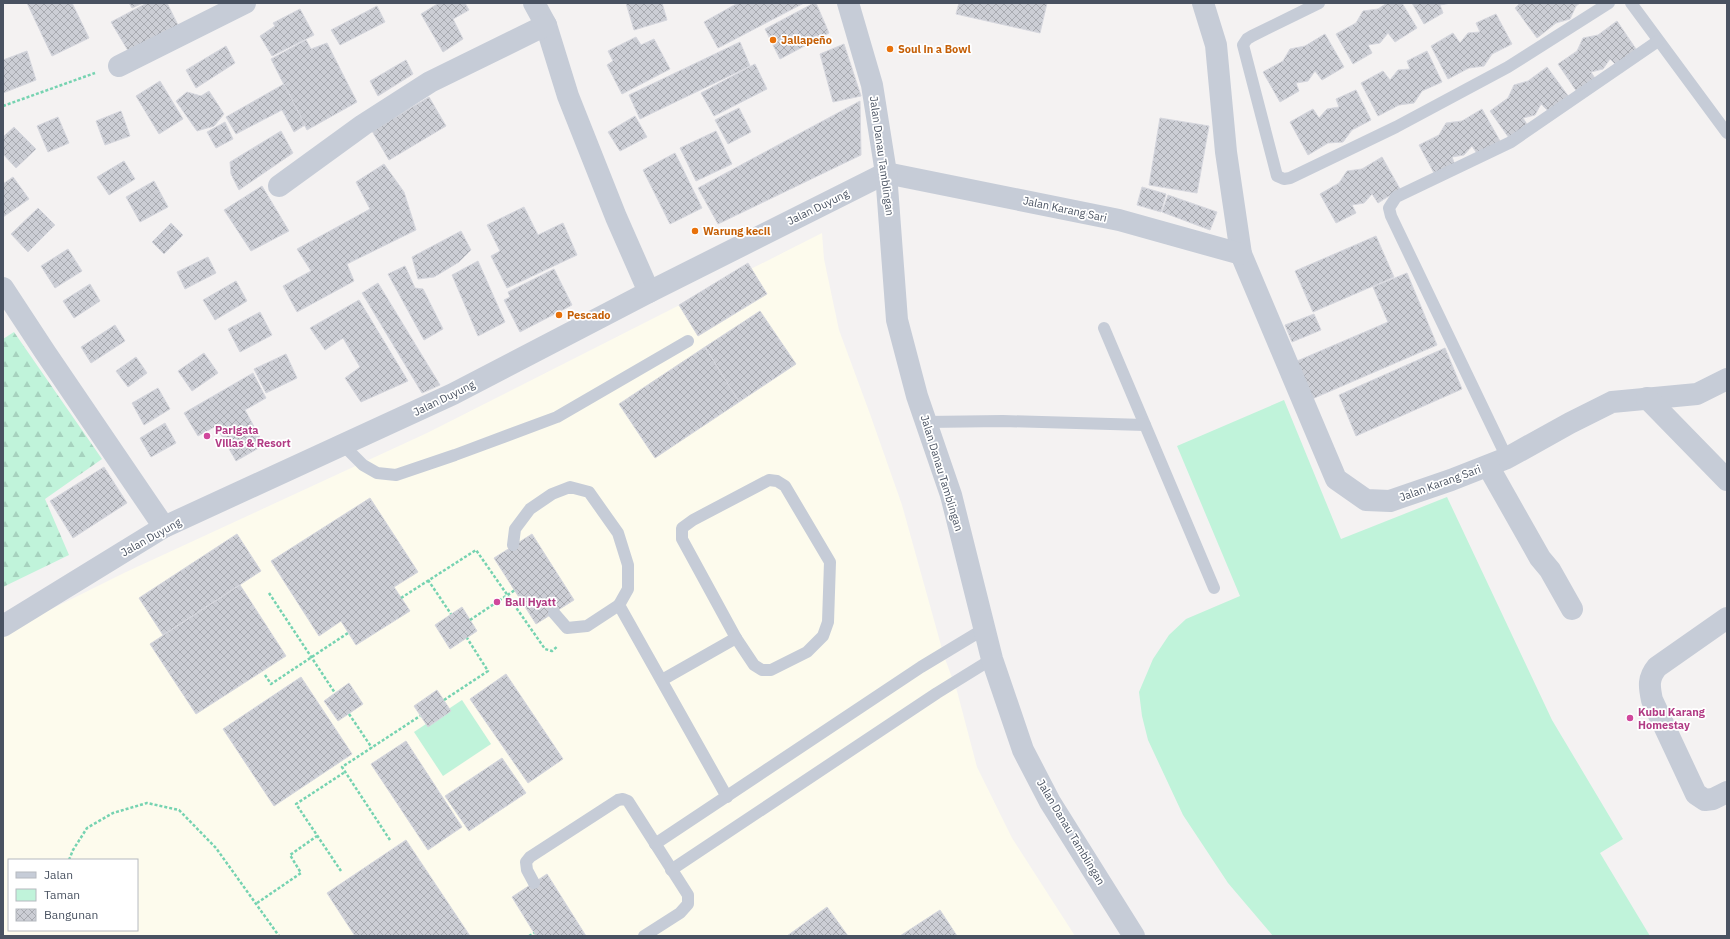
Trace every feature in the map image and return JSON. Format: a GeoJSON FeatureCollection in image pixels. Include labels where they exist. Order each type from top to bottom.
{"type":"FeatureCollection","features":[{"type":"Feature","properties":{"kind":"street"},"geometry":{"type":"LineString","coordinates":[[119,66],[245,3]]}},
{"type":"Feature","properties":{"kind":"street"},"geometry":{"type":"LineString","coordinates":[[534,3],[546,25],[568,96],[616,217],[648,292]]}},
{"type":"Feature","properties":{"kind":"street","name":"Jalan Danau Tamblingan"},"geometry":{"type":"LineString","coordinates":[[848,3],[872,85],[886,173],[897,320],[926,422],[951,495],[992,659],[1023,750],[1050,802],[1134,936]]}},
{"type":"Feature","properties":{"kind":"street","name":"Jalan Karang Sari"},"geometry":{"type":"LineString","coordinates":[[1203,3],[1216,46],[1226,152],[1240,254],[1336,479],[1366,500],[1390,501],[1497,462],[1612,402],[1698,394],[1727,379]]}},
{"type":"Feature","properties":{"kind":"street"},"geometry":{"type":"LineString","coordinates":[[278,186],[362,125],[430,82],[546,25]]}},
{"type":"Feature","properties":{"kind":"street","name":"Jalan Karang Sari"},"geometry":{"type":"LineString","coordinates":[[886,173],[1119,220],[1240,254]]}},
{"type":"Feature","properties":{"kind":"street","name":"Jalan Duyung"},"geometry":{"type":"LineString","coordinates":[[3,626],[164,527],[453,394],[648,292],[886,173]]}},
{"type":"Feature","properties":{"kind":"street"},"geometry":{"type":"LineString","coordinates":[[3,288],[164,527]]}},
{"type":"Feature","properties":{"kind":"street"},"geometry":{"type":"LineString","coordinates":[[1647,398],[1727,480]]}},
{"type":"Feature","properties":{"kind":"street"},"geometry":{"type":"LineString","coordinates":[[1497,462],[1540,558],[1550,570],[1572,609]]}},
{"type":"Feature","properties":{"kind":"street"},"geometry":{"type":"LineString","coordinates":[[1727,618],[1657,667],[1650,678],[1649,686],[1652,700],[1696,794],[1705,800],[1713,799],[1727,792]]}},
{"type":"Feature","properties":{"kind":"lane"},"geometry":{"type":"LineString","coordinates":[[1319,3],[1252,36],[1244,45],[1277,176],[1284,179],[1290,178],[1396,127],[1501,71],[1609,3]]}},
{"type":"Feature","properties":{"kind":"lane"},"geometry":{"type":"LineString","coordinates":[[1631,3],[1727,133]]}},
{"type":"Feature","properties":{"kind":"lane"},"geometry":{"type":"LineString","coordinates":[[1497,462],[1391,216],[1389,208],[1396,197],[1511,142],[1658,41]]}},
{"type":"Feature","properties":{"kind":"lane"},"geometry":{"type":"LineString","coordinates":[[1104,328],[1214,588]]}},
{"type":"Feature","properties":{"kind":"lane"},"geometry":{"type":"LineString","coordinates":[[343,445],[363,465],[377,473],[396,475],[557,417],[688,341]]}},
{"type":"Feature","properties":{"kind":"lane"},"geometry":{"type":"LineString","coordinates":[[926,422],[990,421],[1145,425]]}},
{"type":"Feature","properties":{"kind":"lane"},"geometry":{"type":"LineString","coordinates":[[769,480],[777,481],[785,486],[830,562],[828,622],[823,636],[807,652],[771,670],[762,670],[754,665],[736,638],[682,539],[682,528],[693,520],[769,480]]}},
{"type":"Feature","properties":{"kind":"lane"},"geometry":{"type":"LineString","coordinates":[[513,545],[515,529],[530,509],[552,494],[570,487],[589,492],[618,533],[628,565],[628,589],[619,605],[587,626],[567,628],[554,613]]}},
{"type":"Feature","properties":{"kind":"lane"},"geometry":{"type":"LineString","coordinates":[[619,605],[727,797]]}},
{"type":"Feature","properties":{"kind":"lane"},"geometry":{"type":"LineString","coordinates":[[655,844],[921,667],[984,629]]}},
{"type":"Feature","properties":{"kind":"lane"},"geometry":{"type":"LineString","coordinates":[[662,680],[736,638]]}},
{"type":"Feature","properties":{"kind":"lane"},"geometry":{"type":"LineString","coordinates":[[671,870],[937,693],[992,659]]}},
{"type":"Feature","properties":{"kind":"lane"},"geometry":{"type":"LineString","coordinates":[[534,882],[527,870],[526,862],[530,856],[618,800],[623,799],[628,801],[688,896],[688,904],[680,913],[644,936]]}},
{"type":"Feature","properties":{"kind":"path"},"geometry":{"type":"LineString","coordinates":[[3,106],[79,77],[119,66]]}},
{"type":"Feature","properties":{"kind":"path"},"geometry":{"type":"LineString","coordinates":[[401,598],[476,550],[545,649],[552,651],[561,643],[567,628]]}},
{"type":"Feature","properties":{"kind":"path"},"geometry":{"type":"LineString","coordinates":[[428,580],[451,614]]}},
{"type":"Feature","properties":{"kind":"path"},"geometry":{"type":"LineString","coordinates":[[470,620],[515,590]]}},
{"type":"Feature","properties":{"kind":"path"},"geometry":{"type":"LineString","coordinates":[[269,593],[335,693]]}},
{"type":"Feature","properties":{"kind":"path"},"geometry":{"type":"LineString","coordinates":[[265,675],[271,684],[348,633]]}},
{"type":"Feature","properties":{"kind":"path"},"geometry":{"type":"LineString","coordinates":[[444,700],[488,671],[467,638]]}},
{"type":"Feature","properties":{"kind":"path"},"geometry":{"type":"LineString","coordinates":[[349,714],[372,748]]}},
{"type":"Feature","properties":{"kind":"path"},"geometry":{"type":"LineString","coordinates":[[390,840],[342,767],[420,716]]}},
{"type":"Feature","properties":{"kind":"path"},"geometry":{"type":"LineString","coordinates":[[341,871],[296,804],[345,772]]}},
{"type":"Feature","properties":{"kind":"path"},"geometry":{"type":"LineString","coordinates":[[69,859],[73,850],[87,828],[113,813],[147,803],[179,810],[216,848],[279,936]]}},
{"type":"Feature","properties":{"kind":"path"},"geometry":{"type":"LineString","coordinates":[[257,904],[301,873],[290,855],[317,836]]}},
{"type":"Feature","properties":{"kind":"path"},"geometry":{"type":"LineString","coordinates":[[530,936],[534,933]]}},
{"type":"Feature","properties":{"kind":"shaded area","name":"Bali Hyatt"},"geometry":{"type":"Polygon","coordinates":[[[822,233],[824,259],[839,330],[902,505],[944,656],[957,691],[977,767],[1012,838],[1075,936],[3,936],[3,633],[126,572],[427,433],[822,233]]]}},
{"type":"Feature","properties":{"kind":"green space"},"geometry":{"type":"Polygon","coordinates":[[[14,332],[102,459],[45,499],[69,555],[3,587],[3,339],[14,332]]]}},
{"type":"Feature","properties":{"kind":"green space"},"geometry":{"type":"Polygon","coordinates":[[[1284,400],[1341,539],[1447,497],[1552,720],[1623,839],[1600,853],[1650,936],[1273,936],[1228,883],[1183,815],[1148,740],[1142,716],[1139,692],[1153,659],[1169,635],[1186,619],[1240,596],[1177,446],[1284,400]]]}},
{"type":"Feature","properties":{"kind":"green space"},"geometry":{"type":"Polygon","coordinates":[[[462,700],[491,744],[443,776],[414,732],[462,700]]]}},
{"type":"Feature","properties":{"kind":"building"},"geometry":{"type":"Polygon","coordinates":[[[27,3],[72,3],[89,38],[52,56],[27,3]]]}},
{"type":"Feature","properties":{"kind":"building"},"geometry":{"type":"Polygon","coordinates":[[[129,3],[143,3],[132,8],[129,3]]]}},
{"type":"Feature","properties":{"kind":"building"},"geometry":{"type":"Polygon","coordinates":[[[147,3],[167,3],[179,27],[130,54],[111,22],[147,3]]]}},
{"type":"Feature","properties":{"kind":"building"},"geometry":{"type":"Polygon","coordinates":[[[439,3],[465,3],[469,10],[453,19],[463,39],[443,52],[421,14],[439,3]]]}},
{"type":"Feature","properties":{"kind":"building"},"geometry":{"type":"Polygon","coordinates":[[[626,3],[662,3],[667,20],[634,30],[626,3]]]}},
{"type":"Feature","properties":{"kind":"building"},"geometry":{"type":"Polygon","coordinates":[[[738,3],[804,3],[718,48],[704,22],[738,3]]]}},
{"type":"Feature","properties":{"kind":"building"},"geometry":{"type":"Polygon","coordinates":[[[816,3],[829,33],[780,59],[765,29],[816,3]]]}},
{"type":"Feature","properties":{"kind":"building"},"geometry":{"type":"Polygon","coordinates":[[[959,3],[1047,3],[1040,33],[956,14],[959,3]]]}},
{"type":"Feature","properties":{"kind":"building"},"geometry":{"type":"Polygon","coordinates":[[[1387,3],[1402,3],[1417,28],[1395,42],[1388,33],[1380,43],[1368,45],[1372,53],[1353,64],[1336,34],[1356,23],[1363,11],[1378,9],[1387,3]]]}},
{"type":"Feature","properties":{"kind":"building"},"geometry":{"type":"Polygon","coordinates":[[[1412,3],[1451,3],[1440,5],[1443,13],[1424,24],[1412,3]]]}},
{"type":"Feature","properties":{"kind":"building"},"geometry":{"type":"Polygon","coordinates":[[[1520,3],[1580,3],[1576,6],[1570,19],[1556,23],[1537,38],[1515,8],[1520,3]]]}},
{"type":"Feature","properties":{"kind":"building"},"geometry":{"type":"Polygon","coordinates":[[[377,6],[385,22],[340,45],[331,30],[377,6]]]}},
{"type":"Feature","properties":{"kind":"building"},"geometry":{"type":"Polygon","coordinates":[[[300,9],[314,35],[272,56],[260,36],[275,26],[273,23],[300,9]]]}},
{"type":"Feature","properties":{"kind":"building"},"geometry":{"type":"Polygon","coordinates":[[[1496,14],[1512,44],[1492,54],[1484,66],[1469,68],[1448,79],[1431,46],[1453,33],[1460,43],[1468,33],[1480,32],[1476,23],[1496,14]]]}},
{"type":"Feature","properties":{"kind":"building"},"geometry":{"type":"Polygon","coordinates":[[[1617,21],[1638,52],[1618,67],[1610,59],[1603,69],[1591,72],[1596,80],[1577,92],[1558,64],[1577,51],[1583,38],[1598,35],[1617,21]]]}},
{"type":"Feature","properties":{"kind":"building"},"geometry":{"type":"Polygon","coordinates":[[[1325,34],[1344,67],[1322,80],[1315,71],[1308,81],[1296,83],[1299,91],[1280,102],[1263,72],[1283,61],[1290,49],[1305,46],[1325,34]]]}},
{"type":"Feature","properties":{"kind":"building"},"geometry":{"type":"Polygon","coordinates":[[[636,37],[641,45],[654,39],[670,69],[622,94],[607,65],[613,61],[608,51],[636,37]]]}},
{"type":"Feature","properties":{"kind":"building"},"geometry":{"type":"Polygon","coordinates":[[[306,40],[311,49],[327,43],[357,102],[307,130],[271,59],[306,40]]]}},
{"type":"Feature","properties":{"kind":"building"},"geometry":{"type":"Polygon","coordinates":[[[740,42],[750,66],[640,119],[629,95],[740,42]]]}},
{"type":"Feature","properties":{"kind":"building"},"geometry":{"type":"Polygon","coordinates":[[[844,44],[861,96],[833,102],[820,54],[844,44]]]}},
{"type":"Feature","properties":{"kind":"building"},"geometry":{"type":"Polygon","coordinates":[[[226,46],[235,63],[196,88],[186,70],[226,46]]]}},
{"type":"Feature","properties":{"kind":"building"},"geometry":{"type":"Polygon","coordinates":[[[27,51],[36,80],[3,93],[3,60],[27,51]]]}},
{"type":"Feature","properties":{"kind":"building"},"geometry":{"type":"Polygon","coordinates":[[[1427,51],[1442,82],[1422,91],[1414,103],[1399,105],[1378,116],[1361,83],[1383,71],[1390,80],[1398,70],[1410,69],[1407,61],[1427,51]]]}},
{"type":"Feature","properties":{"kind":"building"},"geometry":{"type":"Polygon","coordinates":[[[406,60],[413,74],[378,96],[370,81],[406,60]]]}},
{"type":"Feature","properties":{"kind":"building"},"geometry":{"type":"Polygon","coordinates":[[[755,64],[767,89],[714,116],[701,93],[755,64]]]}},
{"type":"Feature","properties":{"kind":"building"},"geometry":{"type":"Polygon","coordinates":[[[1547,67],[1569,97],[1549,112],[1541,104],[1535,115],[1523,118],[1528,126],[1509,138],[1490,111],[1508,98],[1514,85],[1528,81],[1547,67]]]}},
{"type":"Feature","properties":{"kind":"building"},"geometry":{"type":"Polygon","coordinates":[[[160,81],[183,119],[159,134],[136,96],[160,81]]]}},
{"type":"Feature","properties":{"kind":"building"},"geometry":{"type":"Polygon","coordinates":[[[284,84],[305,125],[294,132],[282,110],[236,134],[226,117],[284,84]]]}},
{"type":"Feature","properties":{"kind":"building"},"geometry":{"type":"Polygon","coordinates":[[[1356,90],[1371,120],[1352,130],[1343,142],[1328,143],[1308,155],[1290,122],[1313,109],[1319,118],[1327,109],[1339,107],[1336,99],[1356,90]]]}},
{"type":"Feature","properties":{"kind":"building"},"geometry":{"type":"Polygon","coordinates":[[[209,91],[224,114],[214,126],[197,131],[176,101],[187,92],[201,96],[209,91]]]}},
{"type":"Feature","properties":{"kind":"building"},"geometry":{"type":"Polygon","coordinates":[[[429,97],[446,126],[389,160],[372,131],[429,97]]]}},
{"type":"Feature","properties":{"kind":"building"},"geometry":{"type":"Polygon","coordinates":[[[860,101],[861,155],[718,224],[698,188],[860,101]]]}},
{"type":"Feature","properties":{"kind":"building"},"geometry":{"type":"Polygon","coordinates":[[[739,108],[751,132],[728,144],[715,120],[739,108]]]}},
{"type":"Feature","properties":{"kind":"building"},"geometry":{"type":"Polygon","coordinates":[[[1482,109],[1500,141],[1478,155],[1472,146],[1464,155],[1452,157],[1455,165],[1435,175],[1419,145],[1439,135],[1446,123],[1462,121],[1482,109]]]}},
{"type":"Feature","properties":{"kind":"building"},"geometry":{"type":"Polygon","coordinates":[[[121,111],[130,136],[105,145],[96,121],[121,111]]]}},
{"type":"Feature","properties":{"kind":"building"},"geometry":{"type":"Polygon","coordinates":[[[635,116],[647,137],[620,151],[608,132],[635,116]]]}},
{"type":"Feature","properties":{"kind":"building"},"geometry":{"type":"Polygon","coordinates":[[[58,117],[69,143],[48,152],[37,126],[58,117]]]}},
{"type":"Feature","properties":{"kind":"building"},"geometry":{"type":"Polygon","coordinates":[[[1160,118],[1209,126],[1197,193],[1149,185],[1160,118]]]}},
{"type":"Feature","properties":{"kind":"building"},"geometry":{"type":"Polygon","coordinates":[[[225,122],[233,139],[216,148],[207,132],[225,122]]]}},
{"type":"Feature","properties":{"kind":"building"},"geometry":{"type":"Polygon","coordinates":[[[14,127],[36,149],[16,168],[3,154],[3,137],[14,127]]]}},
{"type":"Feature","properties":{"kind":"building"},"geometry":{"type":"Polygon","coordinates":[[[281,131],[293,153],[239,190],[231,174],[230,162],[281,131]]]}},
{"type":"Feature","properties":{"kind":"building"},"geometry":{"type":"Polygon","coordinates":[[[716,131],[732,164],[696,181],[680,148],[716,131]]]}},
{"type":"Feature","properties":{"kind":"building"},"geometry":{"type":"Polygon","coordinates":[[[675,153],[702,208],[670,224],[643,170],[675,153]]]}},
{"type":"Feature","properties":{"kind":"building"},"geometry":{"type":"Polygon","coordinates":[[[1382,157],[1400,189],[1378,203],[1372,194],[1364,203],[1352,205],[1356,213],[1336,223],[1320,194],[1339,183],[1347,171],[1362,169],[1382,157]]]}},
{"type":"Feature","properties":{"kind":"building"},"geometry":{"type":"Polygon","coordinates":[[[124,161],[135,179],[109,195],[97,177],[124,161]]]}},
{"type":"Feature","properties":{"kind":"building"},"geometry":{"type":"Polygon","coordinates":[[[384,164],[404,192],[416,230],[347,264],[354,281],[297,312],[283,286],[311,271],[297,249],[370,209],[356,182],[384,164]]]}},
{"type":"Feature","properties":{"kind":"building"},"geometry":{"type":"Polygon","coordinates":[[[13,177],[29,199],[3,217],[3,184],[13,177]]]}},
{"type":"Feature","properties":{"kind":"building"},"geometry":{"type":"Polygon","coordinates":[[[154,181],[168,207],[140,222],[126,197],[154,181]]]}},
{"type":"Feature","properties":{"kind":"building"},"geometry":{"type":"Polygon","coordinates":[[[262,186],[289,231],[251,251],[224,210],[262,186]]]}},
{"type":"Feature","properties":{"kind":"building"},"geometry":{"type":"Polygon","coordinates":[[[1142,187],[1166,194],[1161,212],[1137,205],[1142,187]]]}},
{"type":"Feature","properties":{"kind":"building"},"geometry":{"type":"Polygon","coordinates":[[[1168,195],[1217,212],[1210,230],[1162,212],[1168,195]]]}},
{"type":"Feature","properties":{"kind":"building"},"geometry":{"type":"Polygon","coordinates":[[[524,207],[538,235],[563,223],[577,255],[507,288],[491,256],[500,251],[487,225],[524,207]]]}},
{"type":"Feature","properties":{"kind":"building"},"geometry":{"type":"Polygon","coordinates":[[[38,208],[55,225],[28,252],[11,234],[38,208]]]}},
{"type":"Feature","properties":{"kind":"building"},"geometry":{"type":"Polygon","coordinates":[[[171,223],[183,235],[164,254],[152,242],[171,223]]]}},
{"type":"Feature","properties":{"kind":"building"},"geometry":{"type":"Polygon","coordinates":[[[461,231],[471,250],[459,262],[434,277],[418,279],[412,257],[461,231]]]}},
{"type":"Feature","properties":{"kind":"building"},"geometry":{"type":"Polygon","coordinates":[[[1376,236],[1394,277],[1313,312],[1295,271],[1376,236]]]}},
{"type":"Feature","properties":{"kind":"building"},"geometry":{"type":"Polygon","coordinates":[[[68,249],[82,271],[55,288],[41,266],[68,249]]]}},
{"type":"Feature","properties":{"kind":"building"},"geometry":{"type":"Polygon","coordinates":[[[208,257],[216,273],[185,289],[177,272],[208,257]]]}},
{"type":"Feature","properties":{"kind":"building"},"geometry":{"type":"Polygon","coordinates":[[[478,261],[505,322],[478,336],[452,275],[478,261]]]}},
{"type":"Feature","properties":{"kind":"building"},"geometry":{"type":"Polygon","coordinates":[[[748,263],[767,294],[698,336],[679,305],[748,263]]]}},
{"type":"Feature","properties":{"kind":"building"},"geometry":{"type":"Polygon","coordinates":[[[405,266],[415,288],[423,289],[443,329],[424,340],[388,274],[405,266]]]}},
{"type":"Feature","properties":{"kind":"building"},"geometry":{"type":"Polygon","coordinates":[[[554,269],[572,305],[520,332],[504,300],[510,297],[508,292],[554,269]]]}},
{"type":"Feature","properties":{"kind":"building"},"geometry":{"type":"Polygon","coordinates":[[[1407,273],[1437,345],[1312,399],[1297,361],[1388,322],[1373,287],[1407,273]]]}},
{"type":"Feature","properties":{"kind":"building"},"geometry":{"type":"Polygon","coordinates":[[[236,281],[247,301],[215,320],[203,300],[236,281]]]}},
{"type":"Feature","properties":{"kind":"building"},"geometry":{"type":"Polygon","coordinates":[[[378,283],[440,385],[422,393],[362,293],[378,283]]]}},
{"type":"Feature","properties":{"kind":"building"},"geometry":{"type":"Polygon","coordinates":[[[90,284],[100,301],[74,318],[63,301],[90,284]]]}},
{"type":"Feature","properties":{"kind":"building"},"geometry":{"type":"Polygon","coordinates":[[[359,300],[408,381],[361,402],[345,378],[360,367],[343,338],[325,350],[310,328],[359,300]]]}},
{"type":"Feature","properties":{"kind":"building"},"geometry":{"type":"Polygon","coordinates":[[[760,311],[796,364],[739,402],[705,347],[760,311]]]}},
{"type":"Feature","properties":{"kind":"building"},"geometry":{"type":"Polygon","coordinates":[[[260,312],[272,335],[240,352],[228,329],[260,312]]]}},
{"type":"Feature","properties":{"kind":"building"},"geometry":{"type":"Polygon","coordinates":[[[1314,314],[1321,330],[1292,342],[1285,325],[1314,314]]]}},
{"type":"Feature","properties":{"kind":"building"},"geometry":{"type":"Polygon","coordinates":[[[115,325],[125,341],[91,363],[81,347],[115,325]]]}},
{"type":"Feature","properties":{"kind":"building"},"geometry":{"type":"Polygon","coordinates":[[[705,347],[739,402],[655,458],[619,404],[705,347]]]}},
{"type":"Feature","properties":{"kind":"building"},"geometry":{"type":"Polygon","coordinates":[[[1445,348],[1462,389],[1356,436],[1339,395],[1445,348]]]}},
{"type":"Feature","properties":{"kind":"building"},"geometry":{"type":"Polygon","coordinates":[[[204,353],[218,373],[192,391],[178,371],[204,353]]]}},
{"type":"Feature","properties":{"kind":"building"},"geometry":{"type":"Polygon","coordinates":[[[286,354],[297,378],[266,393],[254,369],[286,354]]]}},
{"type":"Feature","properties":{"kind":"building"},"geometry":{"type":"Polygon","coordinates":[[[136,357],[147,373],[128,387],[116,371],[136,357]]]}},
{"type":"Feature","properties":{"kind":"building"},"geometry":{"type":"Polygon","coordinates":[[[253,373],[266,398],[245,410],[264,445],[236,461],[216,426],[198,436],[184,413],[253,373]]]}},
{"type":"Feature","properties":{"kind":"building"},"geometry":{"type":"Polygon","coordinates":[[[158,388],[170,409],[144,425],[132,403],[158,388]]]}},
{"type":"Feature","properties":{"kind":"building"},"geometry":{"type":"Polygon","coordinates":[[[165,423],[176,443],[151,457],[140,438],[165,423]]]}},
{"type":"Feature","properties":{"kind":"building"},"geometry":{"type":"Polygon","coordinates":[[[104,467],[127,503],[73,538],[50,501],[104,467]]]}},
{"type":"Feature","properties":{"kind":"building"},"geometry":{"type":"Polygon","coordinates":[[[370,498],[418,572],[394,587],[410,611],[356,645],[341,621],[319,636],[271,561],[370,498]]]}},
{"type":"Feature","properties":{"kind":"building"},"geometry":{"type":"Polygon","coordinates":[[[237,534],[261,571],[163,635],[139,598],[237,534]]]}},
{"type":"Feature","properties":{"kind":"building"},"geometry":{"type":"Polygon","coordinates":[[[532,534],[574,600],[536,624],[494,558],[532,534]]]}},
{"type":"Feature","properties":{"kind":"building"},"geometry":{"type":"Polygon","coordinates":[[[240,585],[286,656],[196,714],[150,644],[240,585]]]}},
{"type":"Feature","properties":{"kind":"building"},"geometry":{"type":"Polygon","coordinates":[[[462,607],[477,631],[450,649],[435,625],[462,607]]]}},
{"type":"Feature","properties":{"kind":"building"},"geometry":{"type":"Polygon","coordinates":[[[506,674],[563,759],[528,783],[470,699],[506,674]]]}},
{"type":"Feature","properties":{"kind":"building"},"geometry":{"type":"Polygon","coordinates":[[[301,677],[352,754],[274,806],[223,729],[301,677]]]}},
{"type":"Feature","properties":{"kind":"building"},"geometry":{"type":"Polygon","coordinates":[[[349,683],[363,704],[338,721],[324,701],[349,683]]]}},
{"type":"Feature","properties":{"kind":"building"},"geometry":{"type":"Polygon","coordinates":[[[437,690],[451,711],[428,727],[414,706],[437,690]]]}},
{"type":"Feature","properties":{"kind":"building"},"geometry":{"type":"Polygon","coordinates":[[[406,741],[462,827],[428,850],[371,764],[406,741]]]}},
{"type":"Feature","properties":{"kind":"building"},"geometry":{"type":"Polygon","coordinates":[[[502,758],[526,793],[469,831],[445,796],[502,758]]]}},
{"type":"Feature","properties":{"kind":"building"},"geometry":{"type":"Polygon","coordinates":[[[406,840],[470,936],[355,936],[327,893],[406,840]]]}},
{"type":"Feature","properties":{"kind":"building"},"geometry":{"type":"Polygon","coordinates":[[[547,874],[586,936],[536,936],[512,897],[547,874]]]}},
{"type":"Feature","properties":{"kind":"building"},"geometry":{"type":"Polygon","coordinates":[[[827,907],[848,936],[787,936],[827,907]]]}},
{"type":"Feature","properties":{"kind":"building"},"geometry":{"type":"Polygon","coordinates":[[[940,910],[957,936],[900,936],[940,910]]]}},
{"type":"Feature","properties":{"kind":"place","name":"Jallapeño"},"geometry":{"type":"Point","coordinates":[773,40]}},
{"type":"Feature","properties":{"kind":"place","name":"Soul in a Bowl"},"geometry":{"type":"Point","coordinates":[890,49]}},
{"type":"Feature","properties":{"kind":"place","name":"Warung kecil"},"geometry":{"type":"Point","coordinates":[695,231]}},
{"type":"Feature","properties":{"kind":"place","name":"Pescado"},"geometry":{"type":"Point","coordinates":[559,315]}},
{"type":"Feature","properties":{"kind":"place","name":"Parigata Villas & Resort"},"geometry":{"type":"Point","coordinates":[207,436]}},
{"type":"Feature","properties":{"kind":"place","name":"Bali Hyatt"},"geometry":{"type":"Point","coordinates":[497,602]}},
{"type":"Feature","properties":{"kind":"place","name":"Kubu Karang Homestay"},"geometry":{"type":"Point","coordinates":[1630,718]}}]}
